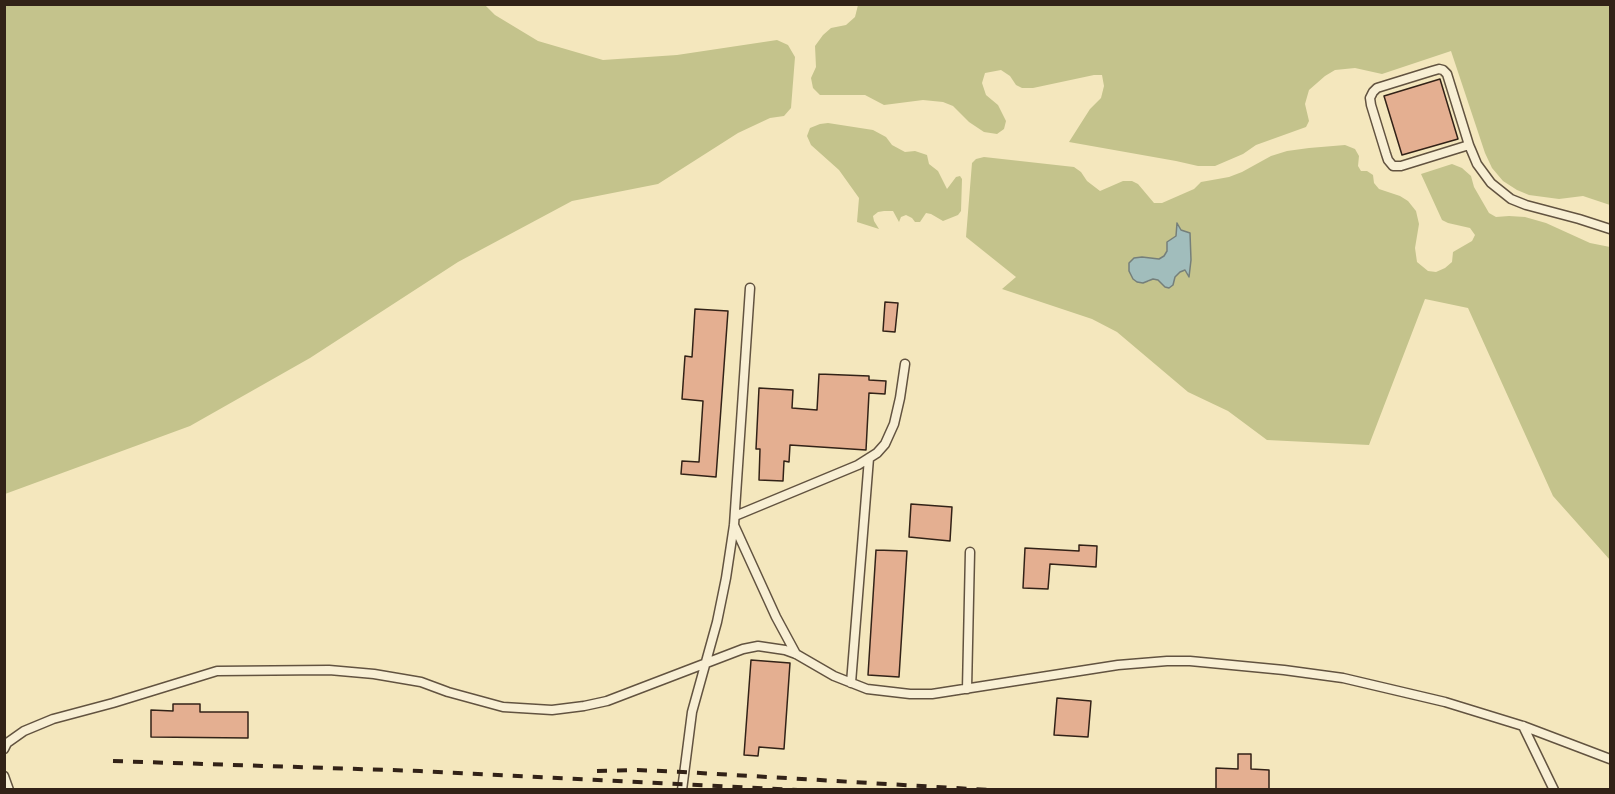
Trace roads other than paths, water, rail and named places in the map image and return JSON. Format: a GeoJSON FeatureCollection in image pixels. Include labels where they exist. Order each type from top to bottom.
{"type":"FeatureCollection","features":[{"type":"Feature","properties":{"kind":"lane"},"geometry":{"type":"LineString","coordinates":[[1469,145],[1401,166],[1393,166],[1388,160],[1371,105],[1370,98],[1373,92],[1377,88],[1439,69],[1443,70],[1447,74],[1477,164],[1491,183],[1511,199],[1526,206],[1611,229]]}},
{"type":"Feature","properties":{"kind":"lane"},"geometry":{"type":"LineString","coordinates":[[682,789],[692,712],[717,622],[734,525],[750,288]]}},
{"type":"Feature","properties":{"kind":"lane"},"geometry":{"type":"LineString","coordinates":[[735,516],[877,453],[885,444],[894,424],[905,364]]}},
{"type":"Feature","properties":{"kind":"lane"},"geometry":{"type":"LineString","coordinates":[[851,683],[869,458]]}},
{"type":"Feature","properties":{"kind":"lane"},"geometry":{"type":"LineString","coordinates":[[734,525],[762,588],[796,654]]}},
{"type":"Feature","properties":{"kind":"lane"},"geometry":{"type":"LineString","coordinates":[[967,689],[970,552]]}},
{"type":"Feature","properties":{"kind":"lane"},"geometry":{"type":"LineString","coordinates":[[4,749],[7,743],[24,730],[53,719],[113,704],[217,671],[329,670],[374,674],[421,682],[503,707],[552,710],[607,701],[706,662],[758,646],[796,654],[809,663],[867,689],[910,694],[932,694],[1118,665],[1167,661],[1284,670],[1343,678],[1445,702],[1523,726],[1611,759]]}},
{"type":"Feature","properties":{"kind":"lane"},"geometry":{"type":"LineString","coordinates":[[1523,726],[1554,789]]}},
{"type":"Feature","properties":{"kind":"lane"},"geometry":{"type":"LineString","coordinates":[[4,776],[9,789]]}},
{"type":"Feature","properties":{"kind":"water"},"geometry":{"type":"Polygon","coordinates":[[[1177,223],[1181,230],[1190,233],[1189,277],[1185,270],[1180,272],[1169,288],[1153,279],[1143,283],[1137,282],[1129,271],[1129,263],[1134,258],[1159,259],[1164,256],[1167,251],[1167,242],[1176,236],[1177,223]]]}},
{"type":"Feature","properties":{"kind":"railway"},"geometry":{"type":"LineString","coordinates":[[113,761],[420,771],[798,790]]}},
{"type":"Feature","properties":{"kind":"railway"},"geometry":{"type":"LineString","coordinates":[[597,771],[683,772],[989,790]]}}]}
